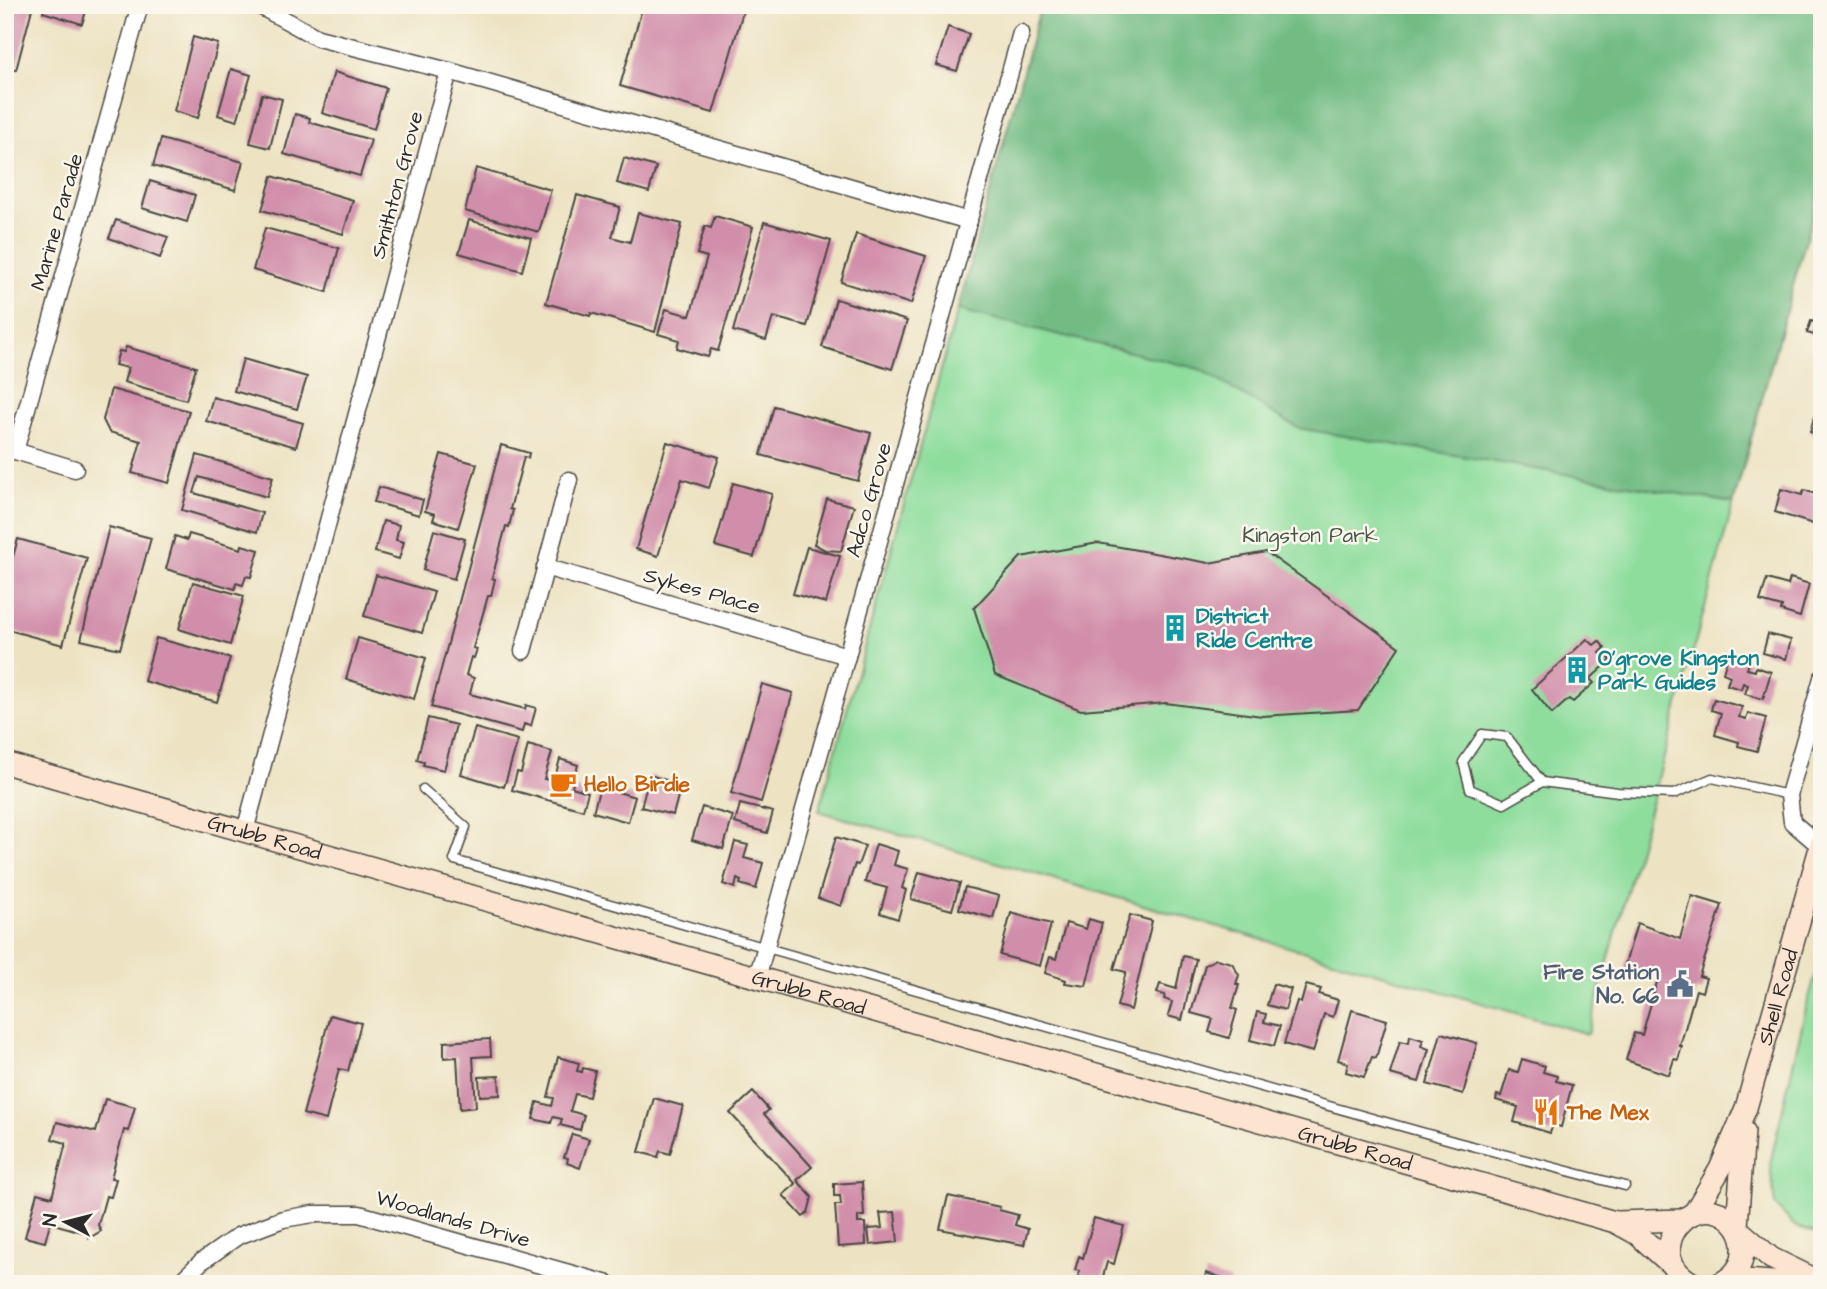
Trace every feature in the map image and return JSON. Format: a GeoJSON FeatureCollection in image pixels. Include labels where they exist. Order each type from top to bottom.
{"type":"FeatureCollection","features":[{"type":"Feature","properties":{"kind":"main road","name":"Grubb Road"},"geometry":{"type":"LineString","coordinates":[[5,763],[1615,1222],[1637,1234],[1685,1279],[1694,1284]]}},
{"type":"Feature","properties":{"kind":"main road","name":"Shell Road"},"geometry":{"type":"LineString","coordinates":[[1673,1266],[1669,1254],[1674,1229],[1688,1217],[1720,1169],[1746,1108],[1821,843]]}},
{"type":"Feature","properties":{"kind":"main road","name":"Shell Road"},"geometry":{"type":"LineString","coordinates":[[1724,1281],[1738,1269],[1743,1257],[1744,1244],[1739,1229],[1741,1154],[1746,1108]]}},
{"type":"Feature","properties":{"kind":"main road","name":"Grubb Road"},"geometry":{"type":"LineString","coordinates":[[1615,1222],[1688,1217],[1706,1211],[1718,1213],[1728,1218],[1771,1258],[1822,1283]]}},
{"type":"Feature","properties":{"kind":"main road"},"geometry":{"type":"LineString","coordinates":[[1724,1281],[1804,1284]]}},
{"type":"Feature","properties":{"kind":"street","name":"Marine Parade"},"geometry":{"type":"LineString","coordinates":[[75,469],[10,450],[140,5]]}},
{"type":"Feature","properties":{"kind":"street"},"geometry":{"type":"LineString","coordinates":[[258,5],[318,38],[449,71],[969,221]]}},
{"type":"Feature","properties":{"kind":"street","name":"Adco Grove"},"geometry":{"type":"LineString","coordinates":[[757,978],[1021,33]]}},
{"type":"Feature","properties":{"kind":"street","name":"Smithton Grove"},"geometry":{"type":"LineString","coordinates":[[245,831],[449,71]]}},
{"type":"Feature","properties":{"kind":"street"},"geometry":{"type":"LineString","coordinates":[[523,651],[569,480]]}},
{"type":"Feature","properties":{"kind":"street","name":"Sykes Place"},"geometry":{"type":"LineString","coordinates":[[545,567],[847,656]]}},
{"type":"Feature","properties":{"kind":"street"},"geometry":{"type":"LineString","coordinates":[[1789,795],[1822,678]]}},
{"type":"Feature","properties":{"kind":"street","name":"Shell Road"},"geometry":{"type":"LineString","coordinates":[[1789,795],[1792,822],[1821,843]]}},
{"type":"Feature","properties":{"kind":"street","name":"Woodlands Drive"},"geometry":{"type":"LineString","coordinates":[[178,1284],[201,1262],[238,1236],[283,1219],[313,1214],[359,1214],[608,1284]]}},
{"type":"Feature","properties":{"kind":"lane"},"geometry":{"type":"LineString","coordinates":[[1542,782],[1507,737],[1482,734],[1462,762],[1470,789],[1504,804],[1542,782],[1618,792],[1674,793],[1712,778],[1789,795]]}},
{"type":"Feature","properties":{"kind":"lane","name":"Grubb Road"},"geometry":{"type":"LineString","coordinates":[[423,789],[466,827],[454,860],[1443,1139],[1625,1186]]}},
{"type":"Feature","properties":{"kind":"green space"},"geometry":{"type":"Polygon","coordinates":[[[1041,5],[1822,5],[1822,180],[1733,503],[1298,428],[1199,369],[958,310],[1041,5]]]}},
{"type":"Feature","properties":{"kind":"green space","name":"Kingston Park"},"geometry":{"type":"Polygon","coordinates":[[[1042,5],[1822,5],[1822,180],[1588,1034],[819,811],[1042,5]]]}},
{"type":"Feature","properties":{"kind":"green space"},"geometry":{"type":"Polygon","coordinates":[[[1822,953],[1822,1235],[1796,1227],[1775,1205],[1770,1164],[1806,1008],[1822,953]]]}},
{"type":"Feature","properties":{"kind":"building"},"geometry":{"type":"Polygon","coordinates":[[[5,5],[33,5],[16,70],[5,67],[5,5]]]}},
{"type":"Feature","properties":{"kind":"building"},"geometry":{"type":"Polygon","coordinates":[[[45,5],[88,5],[82,24],[43,12],[45,5]]]}},
{"type":"Feature","properties":{"kind":"building"},"geometry":{"type":"Polygon","coordinates":[[[643,5],[745,5],[713,113],[620,86],[643,5]]]}},
{"type":"Feature","properties":{"kind":"building"},"geometry":{"type":"Polygon","coordinates":[[[948,27],[969,34],[957,71],[936,65],[948,27]]]}},
{"type":"Feature","properties":{"kind":"building"},"geometry":{"type":"Polygon","coordinates":[[[193,37],[218,44],[198,118],[174,111],[193,37]]]}},
{"type":"Feature","properties":{"kind":"building"},"geometry":{"type":"Polygon","coordinates":[[[231,69],[251,75],[237,121],[218,115],[231,69]]]}},
{"type":"Feature","properties":{"kind":"building"},"geometry":{"type":"Polygon","coordinates":[[[334,72],[386,88],[374,129],[322,113],[334,72]]]}},
{"type":"Feature","properties":{"kind":"building"},"geometry":{"type":"Polygon","coordinates":[[[262,94],[282,99],[270,148],[250,143],[262,94]]]}},
{"type":"Feature","properties":{"kind":"building"},"geometry":{"type":"Polygon","coordinates":[[[295,114],[310,118],[309,122],[371,140],[360,176],[284,154],[295,114]]]}},
{"type":"Feature","properties":{"kind":"building"},"geometry":{"type":"Polygon","coordinates":[[[161,139],[243,162],[235,190],[153,166],[161,139]]]}},
{"type":"Feature","properties":{"kind":"building"},"geometry":{"type":"Polygon","coordinates":[[[624,158],[656,167],[649,192],[617,183],[624,158]]]}},
{"type":"Feature","properties":{"kind":"building"},"geometry":{"type":"Polygon","coordinates":[[[476,168],[551,190],[539,232],[465,211],[476,168]]]}},
{"type":"Feature","properties":{"kind":"building"},"geometry":{"type":"Polygon","coordinates":[[[272,176],[353,200],[343,234],[262,210],[272,176]]]}},
{"type":"Feature","properties":{"kind":"building"},"geometry":{"type":"Polygon","coordinates":[[[150,181],[195,195],[187,222],[142,208],[150,181]]]}},
{"type":"Feature","properties":{"kind":"building"},"geometry":{"type":"Polygon","coordinates":[[[577,195],[620,207],[612,237],[626,241],[630,242],[638,213],[682,224],[655,332],[546,303],[577,195]]]}},
{"type":"Feature","properties":{"kind":"building"},"geometry":{"type":"Polygon","coordinates":[[[715,216],[753,227],[718,351],[711,349],[708,357],[677,348],[679,340],[658,334],[666,309],[690,316],[707,257],[697,254],[705,226],[711,228],[715,216]]]}},
{"type":"Feature","properties":{"kind":"building"},"geometry":{"type":"Polygon","coordinates":[[[116,220],[168,237],[160,258],[109,238],[116,220]]]}},
{"type":"Feature","properties":{"kind":"building"},"geometry":{"type":"Polygon","coordinates":[[[469,220],[531,238],[522,271],[459,253],[469,220]]]}},
{"type":"Feature","properties":{"kind":"building"},"geometry":{"type":"Polygon","coordinates":[[[764,222],[831,241],[807,326],[773,317],[766,340],[733,331],[764,222]]]}},
{"type":"Feature","properties":{"kind":"building"},"geometry":{"type":"Polygon","coordinates":[[[265,228],[339,248],[327,292],[253,270],[265,228]]]}},
{"type":"Feature","properties":{"kind":"building"},"geometry":{"type":"Polygon","coordinates":[[[856,234],[926,256],[911,304],[841,282],[856,234]]]}},
{"type":"Feature","properties":{"kind":"building"},"geometry":{"type":"Polygon","coordinates":[[[836,299],[907,321],[892,369],[822,347],[836,299]]]}},
{"type":"Feature","properties":{"kind":"building"},"geometry":{"type":"Polygon","coordinates":[[[1817,312],[1822,313],[1822,337],[1807,333],[1817,312]]]}},
{"type":"Feature","properties":{"kind":"building"},"geometry":{"type":"Polygon","coordinates":[[[126,347],[196,367],[186,400],[124,382],[128,368],[115,365],[119,351],[124,352],[126,347]]]}},
{"type":"Feature","properties":{"kind":"building"},"geometry":{"type":"Polygon","coordinates":[[[243,359],[307,377],[297,409],[234,391],[243,359]]]}},
{"type":"Feature","properties":{"kind":"building"},"geometry":{"type":"Polygon","coordinates":[[[111,389],[189,411],[169,483],[132,473],[141,441],[109,432],[103,420],[111,389]]]}},
{"type":"Feature","properties":{"kind":"building"},"geometry":{"type":"Polygon","coordinates":[[[213,397],[303,423],[296,447],[206,421],[213,397]]]}},
{"type":"Feature","properties":{"kind":"building"},"geometry":{"type":"Polygon","coordinates":[[[1819,399],[1822,400],[1822,435],[1810,432],[1819,399]]]}},
{"type":"Feature","properties":{"kind":"building"},"geometry":{"type":"Polygon","coordinates":[[[774,406],[871,433],[858,481],[761,455],[774,406]]]}},
{"type":"Feature","properties":{"kind":"building"},"geometry":{"type":"Polygon","coordinates":[[[667,442],[719,457],[709,488],[682,479],[658,556],[636,549],[667,442]]]}},
{"type":"Feature","properties":{"kind":"building"},"geometry":{"type":"Polygon","coordinates":[[[501,445],[529,453],[528,458],[524,457],[510,509],[513,510],[509,527],[506,526],[492,578],[495,579],[491,596],[488,596],[473,648],[477,649],[474,658],[471,657],[466,675],[474,678],[470,694],[525,709],[526,705],[536,708],[531,726],[524,724],[522,732],[431,707],[501,445]]]}},
{"type":"Feature","properties":{"kind":"building"},"geometry":{"type":"Polygon","coordinates":[[[441,454],[477,464],[458,528],[433,520],[435,514],[425,511],[441,454]]]}},
{"type":"Feature","properties":{"kind":"building"},"geometry":{"type":"Polygon","coordinates":[[[197,455],[273,477],[267,497],[199,477],[194,493],[262,513],[257,532],[182,510],[197,455]]]}},
{"type":"Feature","properties":{"kind":"building"},"geometry":{"type":"Polygon","coordinates":[[[733,483],[772,494],[754,557],[715,546],[733,483]]]}},
{"type":"Feature","properties":{"kind":"building"},"geometry":{"type":"Polygon","coordinates":[[[379,487],[423,500],[419,515],[374,502],[379,487]]]}},
{"type":"Feature","properties":{"kind":"building"},"geometry":{"type":"Polygon","coordinates":[[[1781,489],[1802,495],[1804,490],[1821,496],[1813,524],[1775,512],[1781,489]]]}},
{"type":"Feature","properties":{"kind":"building"},"geometry":{"type":"Polygon","coordinates":[[[827,499],[854,506],[841,551],[825,550],[814,544],[827,499]]]}},
{"type":"Feature","properties":{"kind":"building"},"geometry":{"type":"Polygon","coordinates":[[[383,521],[399,525],[396,540],[404,542],[399,559],[375,552],[383,521]]]}},
{"type":"Feature","properties":{"kind":"building"},"geometry":{"type":"Polygon","coordinates":[[[109,527],[151,538],[120,649],[81,640],[109,527]]]}},
{"type":"Feature","properties":{"kind":"building"},"geometry":{"type":"Polygon","coordinates":[[[434,530],[465,539],[454,579],[423,570],[434,530]]]}},
{"type":"Feature","properties":{"kind":"building"},"geometry":{"type":"Polygon","coordinates":[[[189,534],[241,549],[242,545],[259,550],[251,577],[246,576],[243,585],[236,583],[235,589],[166,569],[175,536],[187,540],[189,534]]]}},
{"type":"Feature","properties":{"kind":"building"},"geometry":{"type":"Polygon","coordinates":[[[18,539],[87,558],[63,645],[5,629],[5,585],[18,539]]]}},
{"type":"Feature","properties":{"kind":"building","name":"District Ride Centre"},"geometry":{"type":"Polygon","coordinates":[[[1098,543],[1209,563],[1266,552],[1399,647],[1358,710],[1262,716],[1166,703],[1081,710],[995,675],[974,608],[1021,557],[1098,543]]]}},
{"type":"Feature","properties":{"kind":"building"},"geometry":{"type":"Polygon","coordinates":[[[807,547],[840,556],[826,603],[793,594],[807,547]]]}},
{"type":"Feature","properties":{"kind":"building"},"geometry":{"type":"Polygon","coordinates":[[[376,575],[434,592],[422,633],[364,616],[376,575]]]}},
{"type":"Feature","properties":{"kind":"building"},"geometry":{"type":"Polygon","coordinates":[[[1790,578],[1809,584],[1800,617],[1781,611],[1782,607],[1760,601],[1767,579],[1788,585],[1790,578]]]}},
{"type":"Feature","properties":{"kind":"building"},"geometry":{"type":"Polygon","coordinates":[[[193,582],[244,596],[230,645],[179,629],[193,582]]]}},
{"type":"Feature","properties":{"kind":"building"},"geometry":{"type":"Polygon","coordinates":[[[1768,634],[1791,640],[1786,659],[1763,653],[1768,634]]]}},
{"type":"Feature","properties":{"kind":"building"},"geometry":{"type":"Polygon","coordinates":[[[156,638],[230,658],[217,702],[144,681],[156,638]]]}},
{"type":"Feature","properties":{"kind":"building"},"geometry":{"type":"Polygon","coordinates":[[[358,638],[426,658],[414,699],[346,679],[358,638]]]}},
{"type":"Feature","properties":{"kind":"building","name":"O'grove Kingston Park Guides"},"geometry":{"type":"Polygon","coordinates":[[[1587,639],[1594,645],[1599,641],[1605,648],[1600,653],[1611,660],[1590,679],[1594,683],[1573,702],[1569,699],[1552,714],[1532,689],[1587,639]]]}},
{"type":"Feature","properties":{"kind":"building"},"geometry":{"type":"Polygon","coordinates":[[[1728,655],[1749,662],[1747,669],[1755,671],[1756,667],[1771,672],[1763,699],[1745,694],[1748,685],[1743,683],[1741,689],[1727,685],[1730,676],[1723,673],[1728,655]]]}},
{"type":"Feature","properties":{"kind":"building"},"geometry":{"type":"Polygon","coordinates":[[[762,684],[793,693],[761,802],[731,793],[762,684]]]}},
{"type":"Feature","properties":{"kind":"building"},"geometry":{"type":"Polygon","coordinates":[[[1714,699],[1742,707],[1739,717],[1746,719],[1748,713],[1766,718],[1757,751],[1715,735],[1721,713],[1711,710],[1714,699]]]}},
{"type":"Feature","properties":{"kind":"building"},"geometry":{"type":"Polygon","coordinates":[[[428,718],[456,725],[444,770],[423,765],[424,762],[417,760],[428,718]]]}},
{"type":"Feature","properties":{"kind":"building"},"geometry":{"type":"Polygon","coordinates":[[[475,728],[518,740],[504,787],[461,774],[475,728]]]}},
{"type":"Feature","properties":{"kind":"building"},"geometry":{"type":"Polygon","coordinates":[[[528,745],[552,752],[544,779],[554,781],[560,759],[578,765],[572,787],[588,792],[583,810],[512,790],[517,772],[521,773],[528,745]]]}},
{"type":"Feature","properties":{"kind":"building"},"geometry":{"type":"Polygon","coordinates":[[[650,775],[681,785],[673,815],[641,807],[650,775]]]}},
{"type":"Feature","properties":{"kind":"building"},"geometry":{"type":"Polygon","coordinates":[[[600,787],[635,797],[628,822],[593,812],[600,787]]]}},
{"type":"Feature","properties":{"kind":"building"},"geometry":{"type":"Polygon","coordinates":[[[740,804],[773,812],[767,833],[735,823],[740,804]]]}},
{"type":"Feature","properties":{"kind":"building"},"geometry":{"type":"Polygon","coordinates":[[[702,807],[733,816],[723,849],[692,840],[702,807]]]}},
{"type":"Feature","properties":{"kind":"building"},"geometry":{"type":"Polygon","coordinates":[[[836,837],[865,846],[858,865],[855,864],[841,906],[818,898],[836,837]]]}},
{"type":"Feature","properties":{"kind":"building"},"geometry":{"type":"Polygon","coordinates":[[[735,842],[748,845],[744,858],[763,863],[756,889],[740,884],[741,881],[737,879],[735,888],[723,884],[735,842]]]}},
{"type":"Feature","properties":{"kind":"building"},"geometry":{"type":"Polygon","coordinates":[[[876,844],[898,851],[894,865],[908,869],[902,888],[906,890],[898,919],[880,913],[887,888],[865,882],[876,844]]]}},
{"type":"Feature","properties":{"kind":"building"},"geometry":{"type":"Polygon","coordinates":[[[919,872],[960,883],[952,910],[911,899],[919,872]]]}},
{"type":"Feature","properties":{"kind":"building"},"geometry":{"type":"Polygon","coordinates":[[[965,887],[999,896],[993,918],[959,909],[965,887]]]}},
{"type":"Feature","properties":{"kind":"building","name":"Fire Station No. 66"},"geometry":{"type":"Polygon","coordinates":[[[1692,896],[1722,905],[1699,976],[1706,978],[1702,992],[1696,990],[1678,1060],[1674,1059],[1669,1075],[1626,1060],[1634,1033],[1642,1035],[1659,975],[1624,968],[1637,923],[1680,939],[1692,896]]]}},
{"type":"Feature","properties":{"kind":"building"},"geometry":{"type":"Polygon","coordinates":[[[1011,913],[1051,924],[1040,966],[1000,955],[1011,913]]]}},
{"type":"Feature","properties":{"kind":"building"},"geometry":{"type":"Polygon","coordinates":[[[1130,915],[1152,921],[1131,1010],[1117,1006],[1126,972],[1114,969],[1130,915]]]}},
{"type":"Feature","properties":{"kind":"building"},"geometry":{"type":"Polygon","coordinates":[[[1089,919],[1102,923],[1086,986],[1065,983],[1066,980],[1045,973],[1050,957],[1056,959],[1066,923],[1086,929],[1089,919]]]}},
{"type":"Feature","properties":{"kind":"building"},"geometry":{"type":"Polygon","coordinates":[[[1183,956],[1196,959],[1182,1020],[1168,1016],[1172,1002],[1164,999],[1165,995],[1157,993],[1160,984],[1176,989],[1183,956]]]}},
{"type":"Feature","properties":{"kind":"building"},"geometry":{"type":"Polygon","coordinates":[[[1216,959],[1232,963],[1239,975],[1232,1008],[1237,1010],[1229,1038],[1209,1032],[1213,1019],[1191,1013],[1205,965],[1216,959]]]}},
{"type":"Feature","properties":{"kind":"building"},"geometry":{"type":"Polygon","coordinates":[[[1273,984],[1291,989],[1285,1010],[1267,1005],[1273,984]]]}},
{"type":"Feature","properties":{"kind":"building"},"geometry":{"type":"Polygon","coordinates":[[[1306,985],[1321,989],[1319,994],[1338,1000],[1333,1017],[1324,1014],[1313,1052],[1284,1044],[1297,1001],[1301,1003],[1306,985]]]}},
{"type":"Feature","properties":{"kind":"building"},"geometry":{"type":"Polygon","coordinates":[[[1352,1010],[1387,1020],[1376,1058],[1372,1057],[1364,1077],[1346,1072],[1348,1063],[1338,1060],[1352,1010]]]}},
{"type":"Feature","properties":{"kind":"building"},"geometry":{"type":"Polygon","coordinates":[[[1257,1012],[1266,1014],[1264,1022],[1280,1026],[1274,1046],[1250,1040],[1257,1012]]]}},
{"type":"Feature","properties":{"kind":"building"},"geometry":{"type":"Polygon","coordinates":[[[330,1015],[361,1023],[348,1071],[339,1069],[326,1120],[303,1114],[330,1015]]]}},
{"type":"Feature","properties":{"kind":"building"},"geometry":{"type":"Polygon","coordinates":[[[1441,1033],[1477,1043],[1463,1094],[1427,1084],[1441,1033]]]}},
{"type":"Feature","properties":{"kind":"building"},"geometry":{"type":"Polygon","coordinates":[[[1410,1036],[1423,1040],[1421,1046],[1429,1049],[1419,1082],[1390,1074],[1400,1041],[1409,1043],[1410,1036]]]}},
{"type":"Feature","properties":{"kind":"building"},"geometry":{"type":"Polygon","coordinates":[[[490,1039],[491,1056],[473,1057],[476,1107],[460,1109],[457,1057],[444,1058],[444,1042],[490,1039]]]}},
{"type":"Feature","properties":{"kind":"building"},"geometry":{"type":"Polygon","coordinates":[[[558,1057],[579,1063],[577,1071],[582,1072],[583,1068],[595,1071],[589,1097],[575,1094],[570,1111],[584,1115],[580,1130],[560,1125],[562,1119],[553,1117],[551,1123],[533,1119],[537,1102],[552,1106],[554,1098],[548,1097],[558,1057]]]}},
{"type":"Feature","properties":{"kind":"building"},"geometry":{"type":"Polygon","coordinates":[[[1522,1059],[1545,1066],[1543,1072],[1557,1076],[1556,1081],[1572,1085],[1561,1127],[1553,1125],[1550,1133],[1514,1122],[1518,1107],[1496,1100],[1497,1095],[1501,1096],[1509,1070],[1518,1072],[1522,1059]]]}},
{"type":"Feature","properties":{"kind":"building"},"geometry":{"type":"Polygon","coordinates":[[[499,1076],[500,1095],[480,1096],[479,1077],[499,1076]]]}},
{"type":"Feature","properties":{"kind":"building"},"geometry":{"type":"Polygon","coordinates":[[[753,1092],[769,1110],[764,1114],[812,1167],[797,1180],[812,1197],[808,1213],[803,1217],[783,1195],[796,1184],[730,1113],[753,1092]]]}},
{"type":"Feature","properties":{"kind":"building"},"geometry":{"type":"Polygon","coordinates":[[[654,1098],[683,1106],[670,1154],[660,1151],[658,1157],[639,1152],[654,1098]]]}},
{"type":"Feature","properties":{"kind":"building"},"geometry":{"type":"Polygon","coordinates":[[[105,1099],[135,1107],[128,1131],[124,1130],[111,1178],[116,1179],[111,1197],[106,1196],[98,1225],[101,1231],[89,1238],[86,1233],[50,1223],[45,1242],[25,1237],[37,1193],[52,1197],[66,1143],[52,1139],[57,1122],[96,1132],[105,1099]]]}},
{"type":"Feature","properties":{"kind":"building"},"geometry":{"type":"Polygon","coordinates":[[[572,1134],[589,1139],[580,1168],[567,1163],[568,1158],[564,1157],[572,1134]]]}},
{"type":"Feature","properties":{"kind":"building"},"geometry":{"type":"Polygon","coordinates":[[[862,1182],[864,1216],[858,1216],[858,1223],[865,1223],[866,1245],[838,1247],[835,1205],[841,1205],[840,1196],[834,1196],[834,1184],[862,1182]]]}},
{"type":"Feature","properties":{"kind":"building"},"geometry":{"type":"Polygon","coordinates":[[[948,1196],[1000,1207],[999,1210],[1018,1215],[1015,1225],[1028,1229],[1024,1245],[940,1229],[948,1196]]]}},
{"type":"Feature","properties":{"kind":"building"},"geometry":{"type":"Polygon","coordinates":[[[895,1212],[898,1242],[870,1245],[868,1229],[882,1228],[880,1213],[895,1212]]]}},
{"type":"Feature","properties":{"kind":"building"},"geometry":{"type":"Polygon","coordinates":[[[1094,1218],[1124,1226],[1114,1264],[1107,1262],[1103,1277],[1109,1279],[1108,1284],[1076,1284],[1080,1271],[1075,1270],[1079,1256],[1083,1258],[1094,1218]]]}},
{"type":"Feature","properties":{"kind":"building"},"geometry":{"type":"Polygon","coordinates":[[[1206,1273],[1230,1280],[1229,1284],[1203,1284],[1206,1273]]]}},
{"type":"Feature","properties":{"kind":"place","name":"District Ride Centre"},"geometry":{"type":"Point","coordinates":[1175,628]}},
{"type":"Feature","properties":{"kind":"place","name":"O'grove Kingston Park Guides"},"geometry":{"type":"Point","coordinates":[1577,670]}},
{"type":"Feature","properties":{"kind":"place","name":"Hello Birdie"},"geometry":{"type":"Point","coordinates":[563,784]}},
{"type":"Feature","properties":{"kind":"place","name":"Fire Station No. 66"},"geometry":{"type":"Point","coordinates":[1680,984]}},
{"type":"Feature","properties":{"kind":"place","name":"The Mex"},"geometry":{"type":"Point","coordinates":[1546,1112]}}]}
